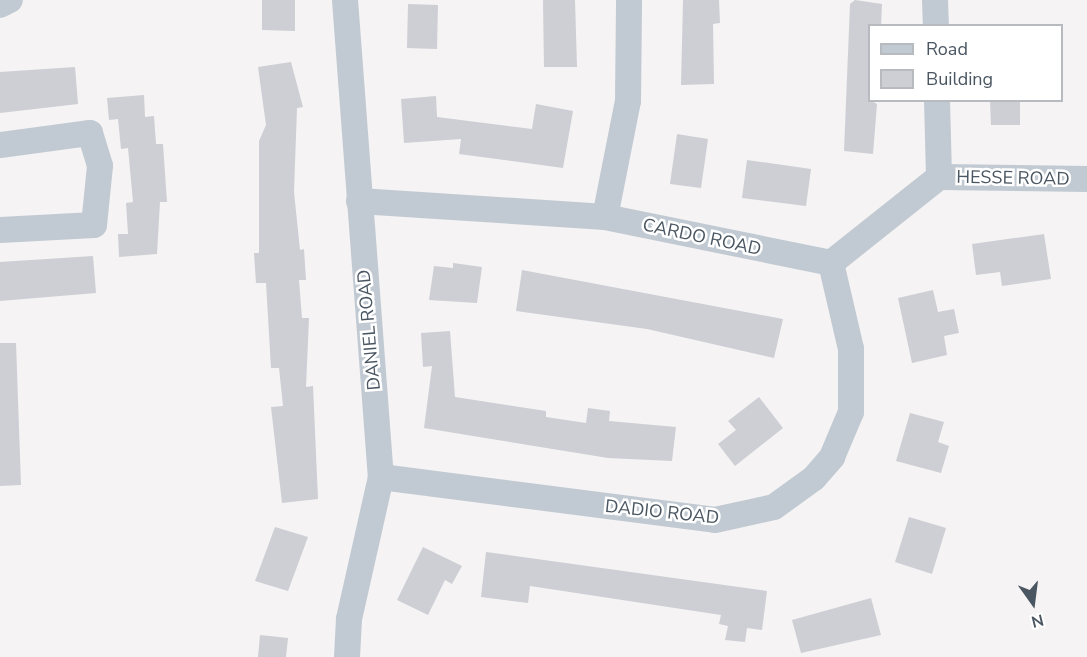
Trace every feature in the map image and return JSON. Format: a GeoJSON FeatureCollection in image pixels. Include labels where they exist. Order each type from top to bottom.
{"type":"FeatureCollection","features":[{"type":"Feature","properties":{"kind":"street"},"geometry":{"type":"LineString","coordinates":[[0,5],[10,0]]}},
{"type":"Feature","properties":{"kind":"street","name":"DANIEL ROAD"},"geometry":{"type":"LineString","coordinates":[[345,0],[381,477],[349,619],[347,657]]}},
{"type":"Feature","properties":{"kind":"street"},"geometry":{"type":"LineString","coordinates":[[605,217],[628,101],[628,0]]}},
{"type":"Feature","properties":{"kind":"street"},"geometry":{"type":"LineString","coordinates":[[935,0],[936,24]]}},
{"type":"Feature","properties":{"kind":"street"},"geometry":{"type":"LineString","coordinates":[[831,263],[939,177],[937,102]]}},
{"type":"Feature","properties":{"kind":"street"},"geometry":{"type":"LineString","coordinates":[[0,145],[90,133],[100,166],[94,225],[0,230]]}},
{"type":"Feature","properties":{"kind":"street","name":"HESSE ROAD"},"geometry":{"type":"LineString","coordinates":[[939,177],[1087,179]]}},
{"type":"Feature","properties":{"kind":"street","name":"CARDO ROAD"},"geometry":{"type":"LineString","coordinates":[[359,201],[605,217],[831,263]]}},
{"type":"Feature","properties":{"kind":"street","name":"DADIO ROAD"},"geometry":{"type":"LineString","coordinates":[[381,477],[715,520],[774,507],[814,478],[832,457],[851,412],[851,350],[831,263]]}},
{"type":"Feature","properties":{"kind":"building"},"geometry":{"type":"Polygon","coordinates":[[[262,0],[295,0],[295,31],[262,30],[262,0]]]}},
{"type":"Feature","properties":{"kind":"building"},"geometry":{"type":"Polygon","coordinates":[[[543,0],[575,0],[577,67],[544,67],[543,0]]]}},
{"type":"Feature","properties":{"kind":"building"},"geometry":{"type":"Polygon","coordinates":[[[683,0],[719,0],[720,23],[713,24],[714,84],[681,85],[683,0]]]}},
{"type":"Feature","properties":{"kind":"building"},"geometry":{"type":"Polygon","coordinates":[[[855,0],[882,4],[881,24],[868,24],[868,102],[877,104],[873,154],[844,151],[850,4],[855,0]]]}},
{"type":"Feature","properties":{"kind":"building"},"geometry":{"type":"Polygon","coordinates":[[[408,4],[438,5],[437,49],[407,48],[408,4]]]}},
{"type":"Feature","properties":{"kind":"building"},"geometry":{"type":"Polygon","coordinates":[[[291,62],[303,107],[297,108],[294,192],[300,250],[304,249],[306,280],[299,280],[302,318],[309,318],[306,387],[313,386],[318,499],[282,503],[271,407],[283,406],[279,368],[271,368],[266,283],[256,283],[254,253],[259,253],[259,141],[266,125],[258,67],[291,62]]]}},
{"type":"Feature","properties":{"kind":"building"},"geometry":{"type":"Polygon","coordinates":[[[75,67],[78,104],[0,113],[0,72],[75,67]]]}},
{"type":"Feature","properties":{"kind":"building"},"geometry":{"type":"Polygon","coordinates":[[[144,95],[145,117],[154,116],[156,144],[163,144],[167,202],[160,202],[157,254],[119,257],[118,234],[128,234],[126,203],[133,202],[128,148],[121,149],[118,119],[109,120],[107,98],[144,95]]]}},
{"type":"Feature","properties":{"kind":"building"},"geometry":{"type":"Polygon","coordinates":[[[436,96],[437,117],[532,129],[536,104],[573,111],[563,168],[459,154],[461,139],[404,143],[401,99],[436,96]]]}},
{"type":"Feature","properties":{"kind":"building"},"geometry":{"type":"Polygon","coordinates":[[[990,102],[1020,102],[1020,125],[991,125],[990,102]]]}},
{"type":"Feature","properties":{"kind":"building"},"geometry":{"type":"Polygon","coordinates":[[[677,134],[708,139],[701,188],[670,184],[677,134]]]}},
{"type":"Feature","properties":{"kind":"building"},"geometry":{"type":"Polygon","coordinates":[[[747,160],[811,169],[806,206],[742,198],[747,160]]]}},
{"type":"Feature","properties":{"kind":"building"},"geometry":{"type":"Polygon","coordinates":[[[1044,234],[1051,279],[1002,286],[1000,272],[976,275],[972,244],[1044,234]]]}},
{"type":"Feature","properties":{"kind":"building"},"geometry":{"type":"Polygon","coordinates":[[[93,256],[96,293],[0,301],[0,262],[93,256]]]}},
{"type":"Feature","properties":{"kind":"building"},"geometry":{"type":"Polygon","coordinates":[[[453,263],[482,267],[477,303],[429,300],[434,266],[453,268],[453,263]]]}},
{"type":"Feature","properties":{"kind":"building"},"geometry":{"type":"Polygon","coordinates":[[[522,270],[783,319],[774,358],[647,329],[516,311],[522,270]]]}},
{"type":"Feature","properties":{"kind":"building"},"geometry":{"type":"Polygon","coordinates":[[[933,290],[938,312],[954,309],[959,333],[944,336],[947,355],[912,363],[898,298],[933,290]]]}},
{"type":"Feature","properties":{"kind":"building"},"geometry":{"type":"Polygon","coordinates":[[[450,331],[455,397],[546,411],[546,417],[586,423],[588,408],[610,411],[609,421],[676,427],[672,461],[608,458],[424,428],[432,366],[423,367],[421,333],[450,331]]]}},
{"type":"Feature","properties":{"kind":"building"},"geometry":{"type":"Polygon","coordinates":[[[0,343],[16,343],[21,485],[0,486],[0,343]]]}},
{"type":"Feature","properties":{"kind":"building"},"geometry":{"type":"Polygon","coordinates":[[[759,397],[783,428],[735,466],[718,444],[736,430],[728,421],[759,397]]]}},
{"type":"Feature","properties":{"kind":"building"},"geometry":{"type":"Polygon","coordinates":[[[910,413],[944,422],[938,442],[949,446],[941,473],[896,461],[910,413]]]}},
{"type":"Feature","properties":{"kind":"building"},"geometry":{"type":"Polygon","coordinates":[[[909,517],[946,528],[932,574],[895,562],[909,517]]]}},
{"type":"Feature","properties":{"kind":"building"},"geometry":{"type":"Polygon","coordinates":[[[275,527],[308,537],[288,591],[255,581],[275,527]]]}},
{"type":"Feature","properties":{"kind":"building"},"geometry":{"type":"Polygon","coordinates":[[[423,547],[462,566],[452,584],[445,580],[428,615],[397,600],[423,547]]]}},
{"type":"Feature","properties":{"kind":"building"},"geometry":{"type":"Polygon","coordinates":[[[486,552],[767,591],[762,630],[747,628],[745,642],[725,640],[728,626],[719,624],[721,615],[530,586],[528,603],[481,597],[486,552]]]}},
{"type":"Feature","properties":{"kind":"building"},"geometry":{"type":"Polygon","coordinates":[[[871,598],[881,635],[801,653],[792,620],[871,598]]]}},
{"type":"Feature","properties":{"kind":"building"},"geometry":{"type":"Polygon","coordinates":[[[260,635],[288,638],[286,657],[258,657],[260,635]]]}}]}
